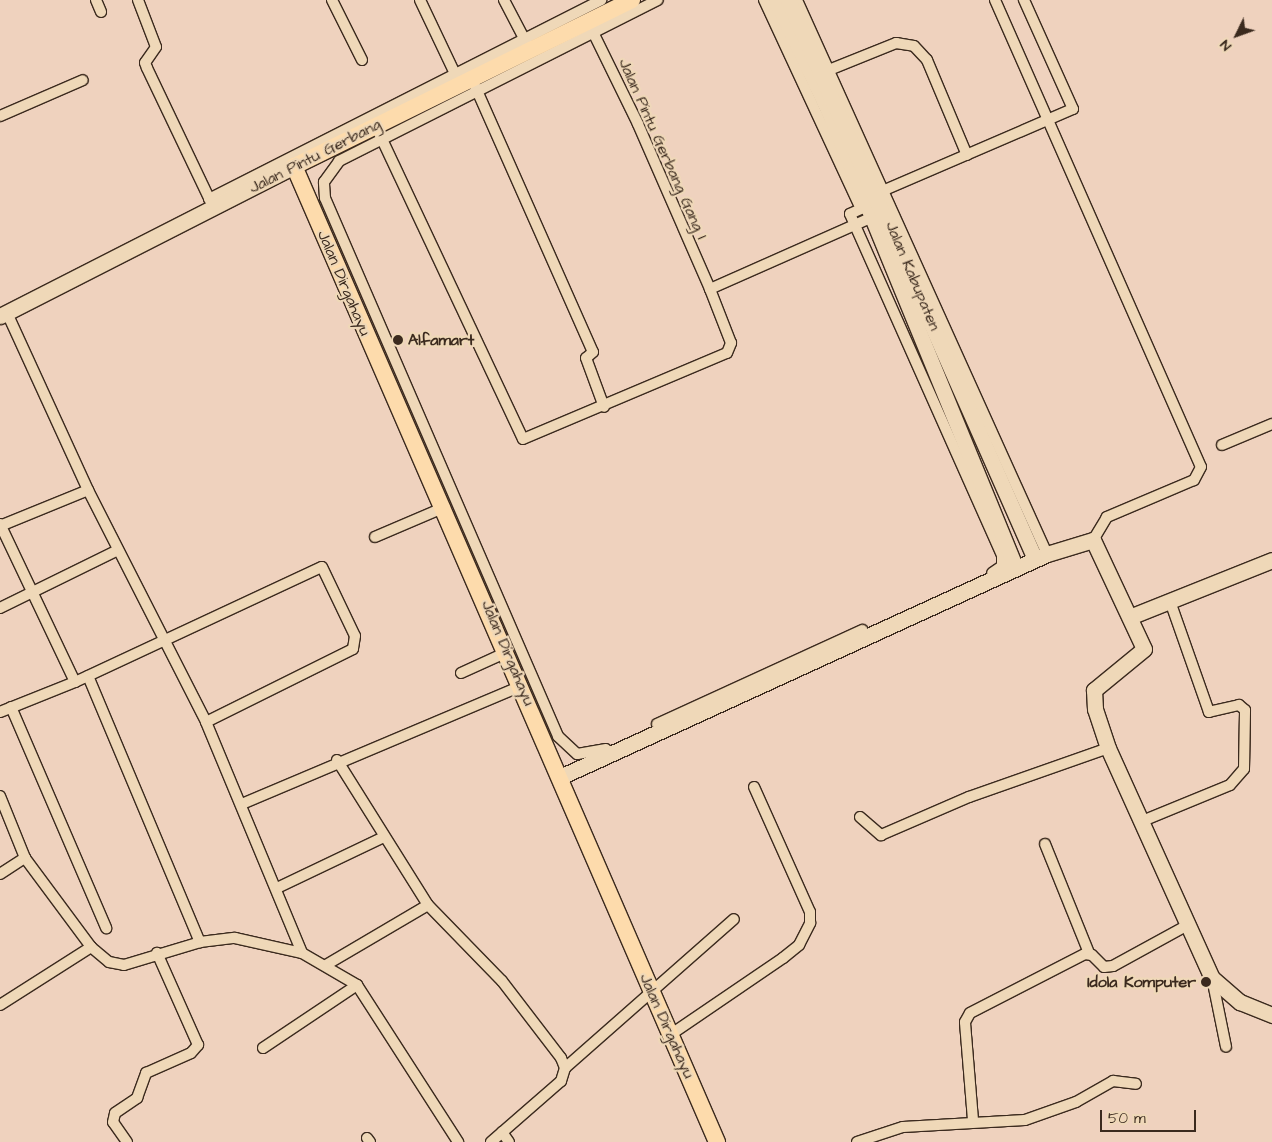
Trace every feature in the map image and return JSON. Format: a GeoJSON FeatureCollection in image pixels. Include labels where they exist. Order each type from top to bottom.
{"type":"FeatureCollection","features":[{"type":"Feature","properties":{"kind":"main road","name":"Jalan Pintu Gerbang"},"geometry":{"type":"LineString","coordinates":[[294,166],[379,132],[528,45],[590,28],[632,0]]}},
{"type":"Feature","properties":{"kind":"main road","name":"Jalan Dirgahayu"},"geometry":{"type":"LineString","coordinates":[[294,166],[445,507],[670,1035],[718,1142]]}},
{"type":"Feature","properties":{"kind":"street"},"geometry":{"type":"LineString","coordinates":[[96,0],[101,12]]}},
{"type":"Feature","properties":{"kind":"street"},"geometry":{"type":"LineString","coordinates":[[138,0],[156,47],[145,63],[146,68],[211,203],[466,82],[658,0]]}},
{"type":"Feature","properties":{"kind":"street"},"geometry":{"type":"LineString","coordinates":[[332,0],[362,60]]}},
{"type":"Feature","properties":{"kind":"street"},"geometry":{"type":"LineString","coordinates":[[420,0],[466,82],[594,352],[586,358],[604,407],[523,439],[379,132],[333,166],[324,182],[325,198],[546,711],[563,745],[577,754],[599,752],[1002,566],[1002,555],[854,225],[850,214],[861,209],[764,0]]}},
{"type":"Feature","properties":{"kind":"street"},"geometry":{"type":"LineString","coordinates":[[504,0],[528,45],[601,0]]}},
{"type":"Feature","properties":{"kind":"street","name":"Jalan Kabupaten"},"geometry":{"type":"LineString","coordinates":[[776,0],[828,110],[885,212],[1041,556]]}},
{"type":"Feature","properties":{"kind":"street","name":"Jalan Kabupaten"},"geometry":{"type":"LineString","coordinates":[[788,0],[826,71],[874,193],[870,218],[1016,568]]}},
{"type":"Feature","properties":{"kind":"street"},"geometry":{"type":"LineString","coordinates":[[797,0],[826,71],[896,43],[914,46],[927,60],[967,155]]}},
{"type":"Feature","properties":{"kind":"street"},"geometry":{"type":"LineString","coordinates":[[560,777],[1041,556],[1093,540],[1107,517],[1194,480],[1201,468],[994,0]]}},
{"type":"Feature","properties":{"kind":"street"},"geometry":{"type":"LineString","coordinates":[[1024,0],[1073,109],[874,193],[1041,556]]}},
{"type":"Feature","properties":{"kind":"street","name":"Jalan Pintu Gerbang Gang I"},"geometry":{"type":"LineString","coordinates":[[590,28],[710,289],[731,350],[604,407]]}},
{"type":"Feature","properties":{"kind":"street"},"geometry":{"type":"LineString","coordinates":[[0,116],[82,80]]}},
{"type":"Feature","properties":{"kind":"street","name":"Jalan Pintu Gerbang"},"geometry":{"type":"LineString","coordinates":[[4,315],[211,203],[294,166]]}},
{"type":"Feature","properties":{"kind":"street"},"geometry":{"type":"LineString","coordinates":[[710,289],[885,212]]}},
{"type":"Feature","properties":{"kind":"street"},"geometry":{"type":"LineString","coordinates":[[4,315],[88,490],[206,722],[277,888],[302,953]]}},
{"type":"Feature","properties":{"kind":"street"},"geometry":{"type":"LineString","coordinates":[[1222,446],[1272,424]]}},
{"type":"Feature","properties":{"kind":"street"},"geometry":{"type":"LineString","coordinates":[[75,682],[0,525],[88,490]]}},
{"type":"Feature","properties":{"kind":"street"},"geometry":{"type":"LineString","coordinates":[[374,538],[445,507]]}},
{"type":"Feature","properties":{"kind":"street"},"geometry":{"type":"LineString","coordinates":[[1093,540],[1132,616],[1142,652],[1094,690],[1095,709],[1108,748],[1140,822],[1212,978],[1226,1047]]}},
{"type":"Feature","properties":{"kind":"street"},"geometry":{"type":"LineString","coordinates":[[0,608],[32,594],[118,550]]}},
{"type":"Feature","properties":{"kind":"street"},"geometry":{"type":"LineString","coordinates":[[1132,616],[1272,560]]}},
{"type":"Feature","properties":{"kind":"street"},"geometry":{"type":"LineString","coordinates":[[106,928],[3,709],[75,682],[314,567],[324,569],[354,636],[353,649],[206,722]]}},
{"type":"Feature","properties":{"kind":"street"},"geometry":{"type":"LineString","coordinates":[[1140,822],[1230,785],[1244,769],[1245,710],[1239,705],[1209,712],[1170,601]]}},
{"type":"Feature","properties":{"kind":"street"},"geometry":{"type":"LineString","coordinates":[[461,673],[506,652]]}},
{"type":"Feature","properties":{"kind":"street"},"geometry":{"type":"LineString","coordinates":[[88,676],[200,942]]}},
{"type":"Feature","properties":{"kind":"street"},"geometry":{"type":"LineString","coordinates":[[242,804],[337,760],[521,686]]}},
{"type":"Feature","properties":{"kind":"street"},"geometry":{"type":"LineString","coordinates":[[860,818],[881,835],[969,797],[1108,748]]}},
{"type":"Feature","properties":{"kind":"street"},"geometry":{"type":"LineString","coordinates":[[337,760],[428,905],[520,1002],[565,1068]]}},
{"type":"Feature","properties":{"kind":"street"},"geometry":{"type":"LineString","coordinates":[[670,1035],[799,945],[810,923],[810,912],[754,787]]}},
{"type":"Feature","properties":{"kind":"street"},"geometry":{"type":"LineString","coordinates":[[0,796],[24,858],[91,947],[117,965],[157,952],[200,942],[235,938],[302,953],[326,965],[357,985],[458,1142]]}},
{"type":"Feature","properties":{"kind":"street"},"geometry":{"type":"LineString","coordinates":[[277,888],[384,837]]}},
{"type":"Feature","properties":{"kind":"street"},"geometry":{"type":"LineString","coordinates":[[1045,844],[1089,954],[1104,967],[1113,966],[1188,925]]}},
{"type":"Feature","properties":{"kind":"street"},"geometry":{"type":"LineString","coordinates":[[0,874],[24,858]]}},
{"type":"Feature","properties":{"kind":"street"},"geometry":{"type":"LineString","coordinates":[[326,965],[428,905]]}},
{"type":"Feature","properties":{"kind":"street"},"geometry":{"type":"LineString","coordinates":[[491,1142],[556,1086],[565,1068],[734,919]]}},
{"type":"Feature","properties":{"kind":"street"},"geometry":{"type":"LineString","coordinates":[[0,1005],[91,947]]}},
{"type":"Feature","properties":{"kind":"street"},"geometry":{"type":"LineString","coordinates":[[127,1142],[113,1122],[115,1112],[137,1098],[146,1073],[192,1053],[198,1046],[157,952]]}},
{"type":"Feature","properties":{"kind":"street"},"geometry":{"type":"LineString","coordinates":[[973,1120],[965,1022],[970,1013],[1089,954]]}},
{"type":"Feature","properties":{"kind":"street"},"geometry":{"type":"LineString","coordinates":[[1212,978],[1240,1002],[1272,1015]]}},
{"type":"Feature","properties":{"kind":"street"},"geometry":{"type":"LineString","coordinates":[[263,1048],[357,985]]}},
{"type":"Feature","properties":{"kind":"street"},"geometry":{"type":"LineString","coordinates":[[857,1142],[904,1127],[973,1120],[1025,1120],[1084,1098],[1113,1080],[1136,1084]]}},
{"type":"Feature","properties":{"kind":"street"},"geometry":{"type":"LineString","coordinates":[[502,1132],[509,1142]]}},
{"type":"Feature","properties":{"kind":"place","name":"Alfamart"},"geometry":{"type":"Point","coordinates":[398,340]}},
{"type":"Feature","properties":{"kind":"place","name":"Idola Komputer"},"geometry":{"type":"Point","coordinates":[1206,982]}}]}
